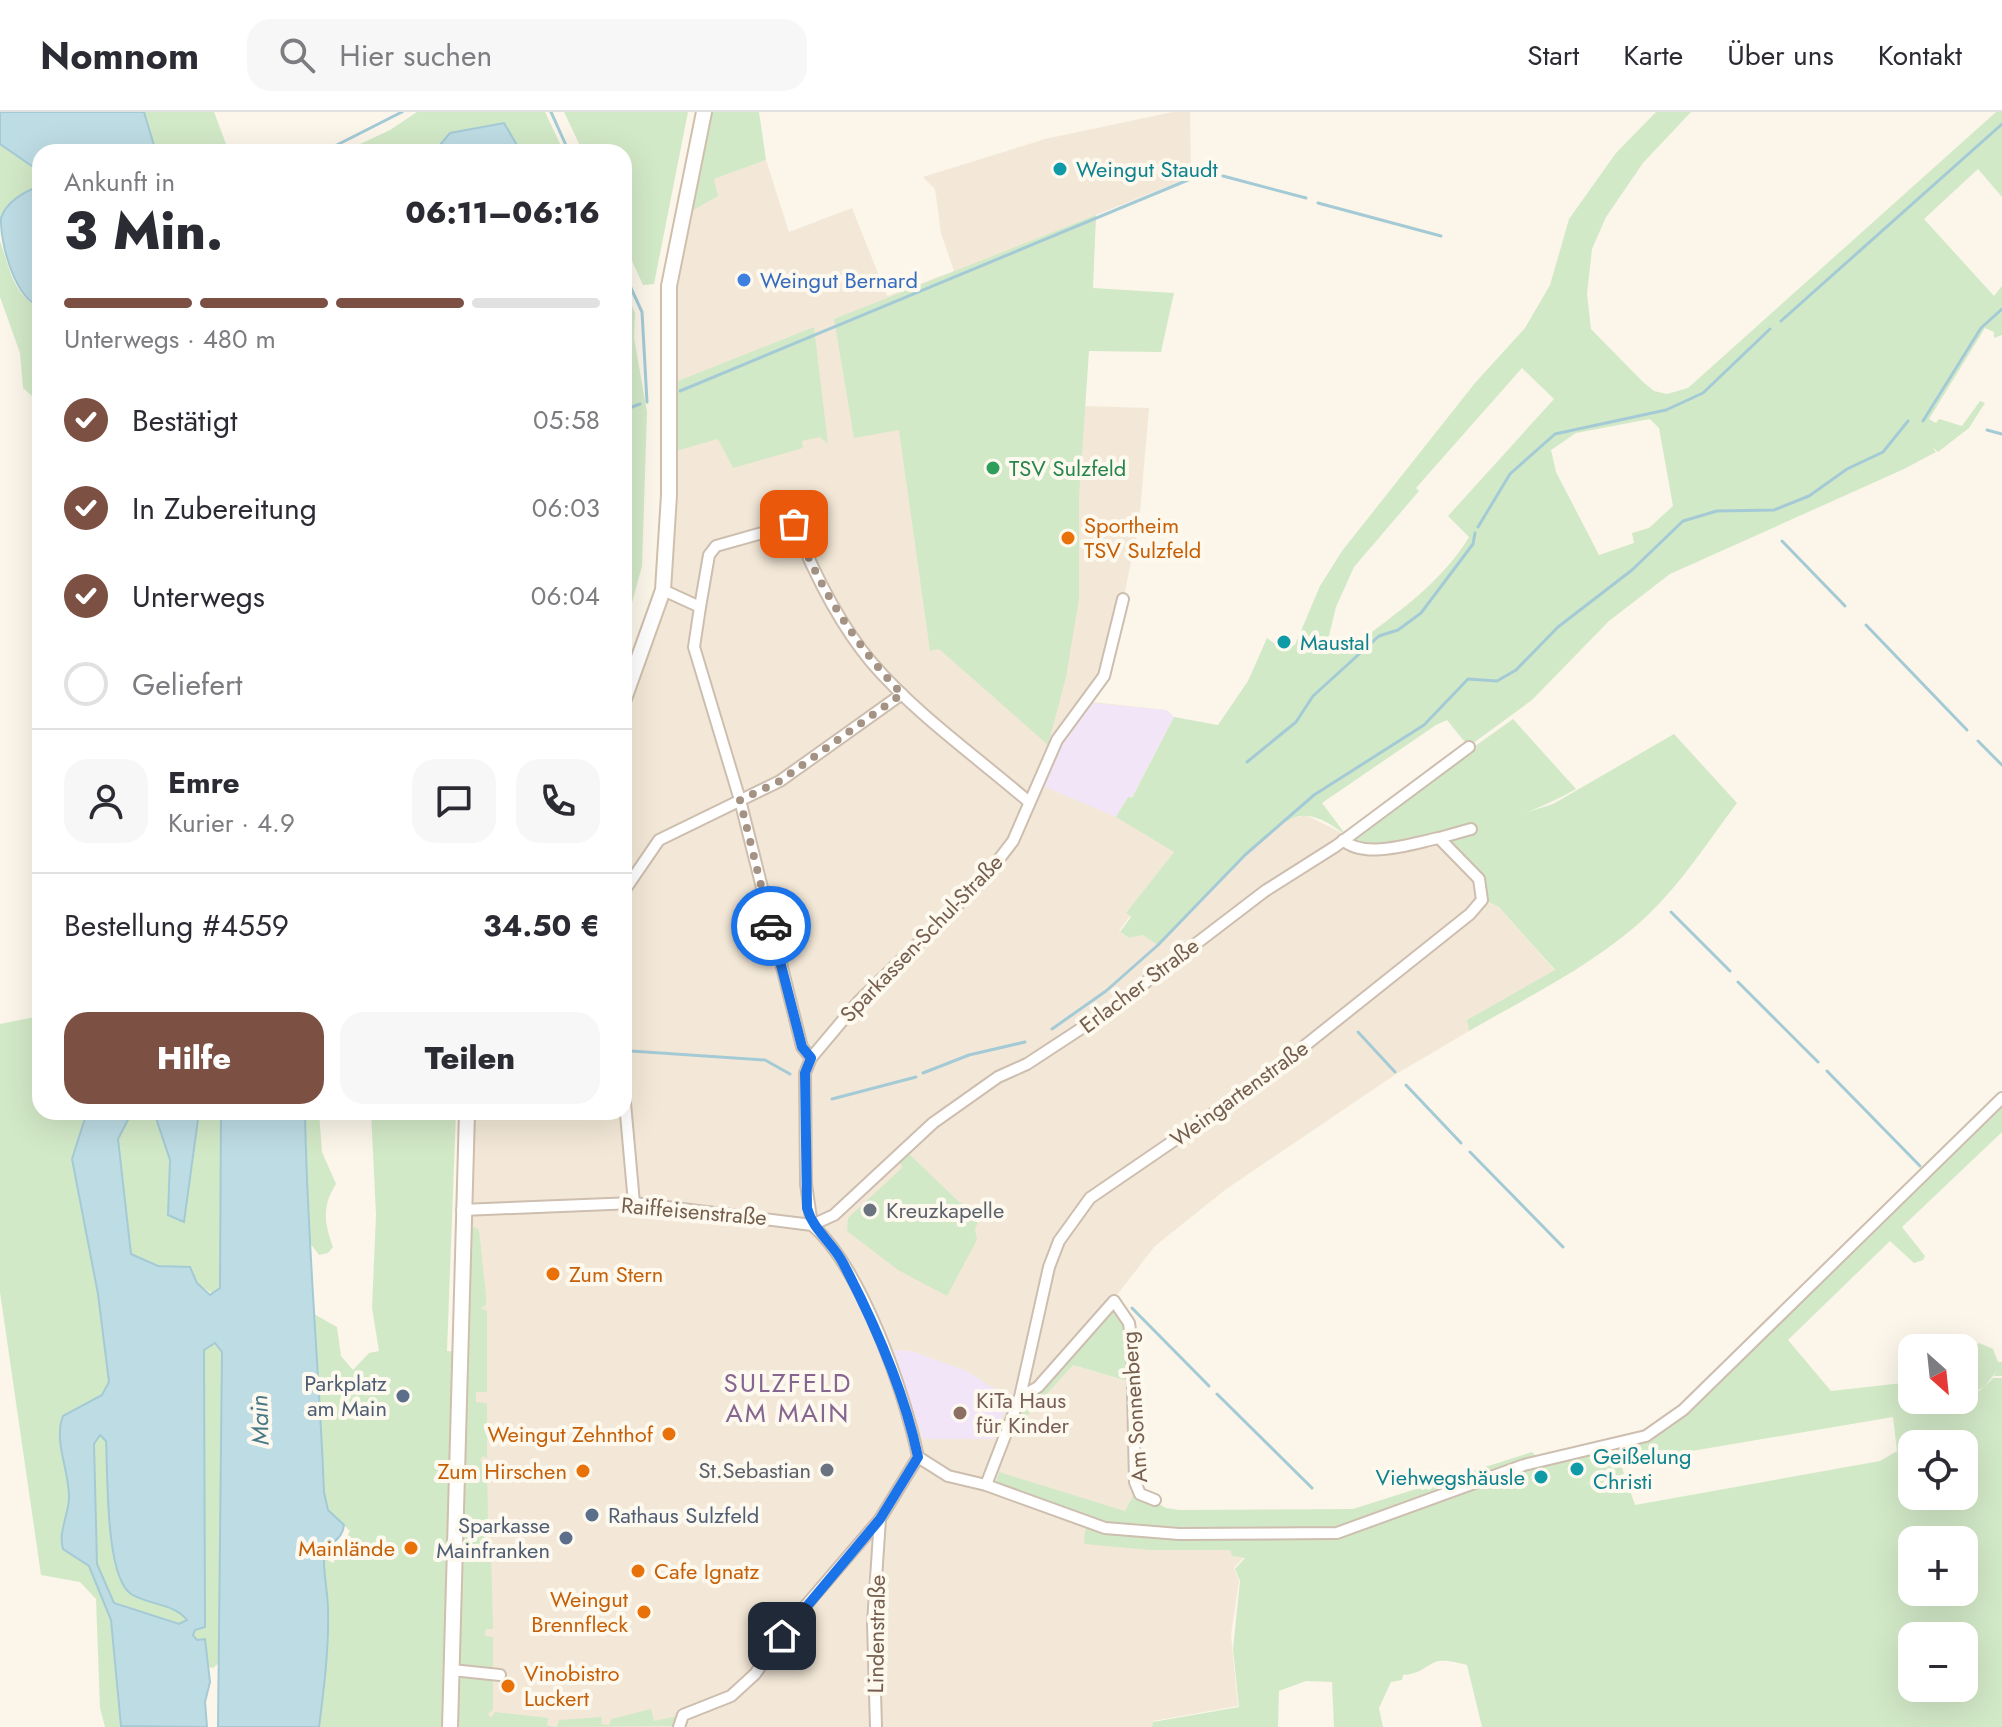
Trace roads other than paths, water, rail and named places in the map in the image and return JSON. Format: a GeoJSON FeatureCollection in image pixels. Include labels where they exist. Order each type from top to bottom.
{"type":"FeatureCollection","features":[{"type":"Feature","properties":{"kind":"main road"},"geometry":{"type":"LineString","coordinates":[[632,677],[663,590],[669,495],[669,286],[704,112]]}},
{"type":"Feature","properties":{"kind":"main road"},"geometry":{"type":"LineString","coordinates":[[450,1727],[467,1120]]}},
{"type":"Feature","properties":{"kind":"street"},"geometry":{"type":"LineString","coordinates":[[1029,802],[902,694],[871,662],[845,624],[794,524],[716,546],[709,555],[694,647],[740,800],[802,1047],[811,1058],[805,1073],[806,1184],[812,1225],[832,1242],[861,1297],[909,1413],[918,1457],[948,1476],[986,1485],[1090,1523],[1124,1531],[1337,1533],[1524,1465],[1646,1436],[1683,1410],[2002,1098]]}},
{"type":"Feature","properties":{"kind":"street"},"geometry":{"type":"LineString","coordinates":[[663,590],[700,607]]}},
{"type":"Feature","properties":{"kind":"street","name":"Sparkassen-Schul-Straße"},"geometry":{"type":"LineString","coordinates":[[811,1058],[859,1001],[983,880],[1013,841],[1057,740],[1104,676],[1123,599]]}},
{"type":"Feature","properties":{"kind":"street"},"geometry":{"type":"LineString","coordinates":[[632,879],[659,840],[780,781],[902,694]]}},
{"type":"Feature","properties":{"kind":"street","name":"Erlacher Straße"},"geometry":{"type":"LineString","coordinates":[[812,1225],[834,1215],[933,1123],[998,1077],[1027,1064],[1108,1011],[1265,891],[1343,840],[1469,747]]}},
{"type":"Feature","properties":{"kind":"street"},"geometry":{"type":"LineString","coordinates":[[1343,840],[1351,846],[1373,849],[1439,838],[1471,829]]}},
{"type":"Feature","properties":{"kind":"street","name":"Weingartenstraße"},"geometry":{"type":"LineString","coordinates":[[986,1485],[1020,1397],[1049,1267],[1059,1241],[1090,1198],[1258,1083],[1478,906],[1483,891],[1479,879],[1439,838]]}},
{"type":"Feature","properties":{"kind":"street"},"geometry":{"type":"LineString","coordinates":[[627,1120],[634,1203]]}},
{"type":"Feature","properties":{"kind":"street","name":"Raiffeisenstraße"},"geometry":{"type":"LineString","coordinates":[[462,1210],[634,1203],[812,1225]]}},
{"type":"Feature","properties":{"kind":"street","name":"Am Sonnenberg"},"geometry":{"type":"LineString","coordinates":[[1020,1397],[1038,1387],[1114,1301],[1125,1313],[1132,1345],[1135,1482],[1140,1494],[1155,1500]]}},
{"type":"Feature","properties":{"kind":"street","name":"Lindenstraße"},"geometry":{"type":"LineString","coordinates":[[876,1727],[873,1623],[880,1519],[918,1457]]}},
{"type":"Feature","properties":{"kind":"street"},"geometry":{"type":"LineString","coordinates":[[679,1727],[683,1715],[731,1696],[755,1674],[796,1617],[880,1519]]}},
{"type":"Feature","properties":{"kind":"street"},"geometry":{"type":"LineString","coordinates":[[452,1670],[500,1675]]}},
{"type":"Feature","properties":{"kind":"water"},"geometry":{"type":"Polygon","coordinates":[[[0,112],[144,112],[154,144],[32,144],[32,166],[0,144],[0,112]]]}},
{"type":"Feature","properties":{"kind":"water"},"geometry":{"type":"Polygon","coordinates":[[[504,123],[516,144],[441,144],[450,133],[504,123]]]}},
{"type":"Feature","properties":{"kind":"water"},"geometry":{"type":"Polygon","coordinates":[[[32,189],[32,302],[16,282],[1,229],[1,218],[7,207],[32,189]]]}},
{"type":"Feature","properties":{"kind":"water","name":"Main"},"geometry":{"type":"Polygon","coordinates":[[[84,1120],[128,1120],[118,1139],[131,1254],[158,1266],[190,1267],[197,1283],[210,1295],[220,1288],[221,1120],[305,1120],[324,1492],[328,1510],[344,1525],[341,1535],[327,1550],[324,1561],[328,1639],[319,1727],[218,1727],[222,1352],[215,1343],[204,1350],[205,1627],[195,1630],[193,1635],[197,1640],[205,1639],[210,1682],[205,1702],[207,1727],[121,1726],[111,1620],[89,1566],[63,1549],[62,1543],[69,1488],[60,1426],[63,1416],[102,1395],[109,1382],[98,1294],[72,1159],[84,1120]],[[100,1435],[94,1444],[97,1564],[114,1603],[179,1624],[187,1620],[175,1610],[138,1598],[123,1584],[112,1546],[106,1441],[100,1435]]]}},
{"type":"Feature","properties":{"kind":"water"},"geometry":{"type":"Polygon","coordinates":[[[157,1120],[198,1120],[184,1222],[168,1215],[170,1160],[157,1120]]]}},
{"type":"Feature","properties":{"kind":"waterway"},"geometry":{"type":"LineString","coordinates":[[339,144],[402,112]]}},
{"type":"Feature","properties":{"kind":"waterway"},"geometry":{"type":"LineString","coordinates":[[551,112],[565,144]]}},
{"type":"Feature","properties":{"kind":"waterway"},"geometry":{"type":"LineString","coordinates":[[1781,321],[2002,124]]}},
{"type":"Feature","properties":{"kind":"waterway"},"geometry":{"type":"LineString","coordinates":[[1223,176],[1306,198]]}},
{"type":"Feature","properties":{"kind":"waterway"},"geometry":{"type":"LineString","coordinates":[[680,391],[1188,180]]}},
{"type":"Feature","properties":{"kind":"waterway"},"geometry":{"type":"LineString","coordinates":[[1318,203],[1441,236]]}},
{"type":"Feature","properties":{"kind":"waterway"},"geometry":{"type":"LineString","coordinates":[[632,290],[642,312],[647,402]]}},
{"type":"Feature","properties":{"kind":"waterway"},"geometry":{"type":"LineString","coordinates":[[1923,421],[1981,328],[2002,309]]}},
{"type":"Feature","properties":{"kind":"waterway"},"geometry":{"type":"LineString","coordinates":[[1478,527],[1510,474],[1555,434],[1666,410],[1703,393],[1770,329]]}},
{"type":"Feature","properties":{"kind":"waterway"},"geometry":{"type":"LineString","coordinates":[[632,407],[640,404]]}},
{"type":"Feature","properties":{"kind":"waterway"},"geometry":{"type":"LineString","coordinates":[[1052,1029],[1106,991],[1158,945],[1245,855],[1314,795],[1424,725],[1468,679],[1497,681],[1516,670],[1558,627],[1632,570],[1683,521],[1717,511],[1774,510],[1809,496],[1847,469],[1883,452],[1908,421]]}},
{"type":"Feature","properties":{"kind":"waterway"},"geometry":{"type":"LineString","coordinates":[[1987,430],[2002,434]]}},
{"type":"Feature","properties":{"kind":"waterway"},"geometry":{"type":"LineString","coordinates":[[1247,762],[1296,722],[1313,696],[1379,636],[1398,630],[1421,613],[1473,544],[1475,533]]}},
{"type":"Feature","properties":{"kind":"waterway"},"geometry":{"type":"LineString","coordinates":[[1782,541],[1845,606]]}},
{"type":"Feature","properties":{"kind":"waterway"},"geometry":{"type":"LineString","coordinates":[[1866,625],[1967,730]]}},
{"type":"Feature","properties":{"kind":"waterway"},"geometry":{"type":"LineString","coordinates":[[1978,741],[2002,765]]}},
{"type":"Feature","properties":{"kind":"waterway"},"geometry":{"type":"LineString","coordinates":[[1671,912],[1730,971]]}},
{"type":"Feature","properties":{"kind":"waterway"},"geometry":{"type":"LineString","coordinates":[[1738,982],[1818,1062]]}},
{"type":"Feature","properties":{"kind":"waterway"},"geometry":{"type":"LineString","coordinates":[[1358,1032],[1395,1072]]}},
{"type":"Feature","properties":{"kind":"waterway"},"geometry":{"type":"LineString","coordinates":[[923,1073],[969,1055],[1025,1042]]}},
{"type":"Feature","properties":{"kind":"waterway"},"geometry":{"type":"LineString","coordinates":[[632,1051],[765,1060],[790,1074]]}},
{"type":"Feature","properties":{"kind":"waterway"},"geometry":{"type":"LineString","coordinates":[[1827,1071],[1920,1166]]}},
{"type":"Feature","properties":{"kind":"waterway"},"geometry":{"type":"LineString","coordinates":[[832,1099],[916,1077]]}},
{"type":"Feature","properties":{"kind":"waterway"},"geometry":{"type":"LineString","coordinates":[[1406,1085],[1461,1143]]}},
{"type":"Feature","properties":{"kind":"waterway"},"geometry":{"type":"LineString","coordinates":[[1470,1152],[1563,1247]]}},
{"type":"Feature","properties":{"kind":"waterway"},"geometry":{"type":"LineString","coordinates":[[1132,1308],[1209,1386]]}},
{"type":"Feature","properties":{"kind":"waterway"},"geometry":{"type":"LineString","coordinates":[[1217,1394],[1312,1488]]}},
{"type":"Feature","properties":{"kind":"place","name":"Weingut Staudt"},"geometry":{"type":"Point","coordinates":[1060,169]}},
{"type":"Feature","properties":{"kind":"place","name":"Weingut Bernard"},"geometry":{"type":"Point","coordinates":[744,280]}},
{"type":"Feature","properties":{"kind":"place","name":"TSV Sulzfeld"},"geometry":{"type":"Point","coordinates":[993,468]}},
{"type":"Feature","properties":{"kind":"place","name":"Sportheim TSV Sulzfeld"},"geometry":{"type":"Point","coordinates":[1068,538]}},
{"type":"Feature","properties":{"kind":"place","name":"Maustal"},"geometry":{"type":"Point","coordinates":[1284,642]}},
{"type":"Feature","properties":{"kind":"place","name":"Kreuzkapelle"},"geometry":{"type":"Point","coordinates":[870,1210]}},
{"type":"Feature","properties":{"kind":"place","name":"Zum Stern"},"geometry":{"type":"Point","coordinates":[553,1274]}},
{"type":"Feature","properties":{"kind":"place","name":"Parkplatz am Main"},"geometry":{"type":"Point","coordinates":[403,1396]}},
{"type":"Feature","properties":{"kind":"place","name":"KiTa Haus für Kinder"},"geometry":{"type":"Point","coordinates":[960,1413]}},
{"type":"Feature","properties":{"kind":"place","name":"Weingut Zehnthof"},"geometry":{"type":"Point","coordinates":[669,1434]}},
{"type":"Feature","properties":{"kind":"place","name":"Geißelung Christi"},"geometry":{"type":"Point","coordinates":[1577,1469]}},
{"type":"Feature","properties":{"kind":"place","name":"St.Sebastian"},"geometry":{"type":"Point","coordinates":[827,1470]}},
{"type":"Feature","properties":{"kind":"place","name":"Zum Hirschen"},"geometry":{"type":"Point","coordinates":[583,1471]}},
{"type":"Feature","properties":{"kind":"place","name":"Viehwegshäusle"},"geometry":{"type":"Point","coordinates":[1541,1477]}},
{"type":"Feature","properties":{"kind":"place","name":"Rathaus Sulzfeld"},"geometry":{"type":"Point","coordinates":[592,1515]}},
{"type":"Feature","properties":{"kind":"place","name":"Sparkasse Mainfranken"},"geometry":{"type":"Point","coordinates":[566,1538]}},
{"type":"Feature","properties":{"kind":"place","name":"Mainlände"},"geometry":{"type":"Point","coordinates":[411,1548]}},
{"type":"Feature","properties":{"kind":"place","name":"Cafe Ignatz"},"geometry":{"type":"Point","coordinates":[638,1571]}},
{"type":"Feature","properties":{"kind":"place","name":"Weingut Brennfleck"},"geometry":{"type":"Point","coordinates":[644,1612]}},
{"type":"Feature","properties":{"kind":"place","name":"Vinobistro Luckert"},"geometry":{"type":"Point","coordinates":[508,1686]}},
{"type":"Feature","properties":{"kind":"district","name":"SULZFELD AM MAIN"},"geometry":{"type":"Point","coordinates":[788,1398]}}]}
